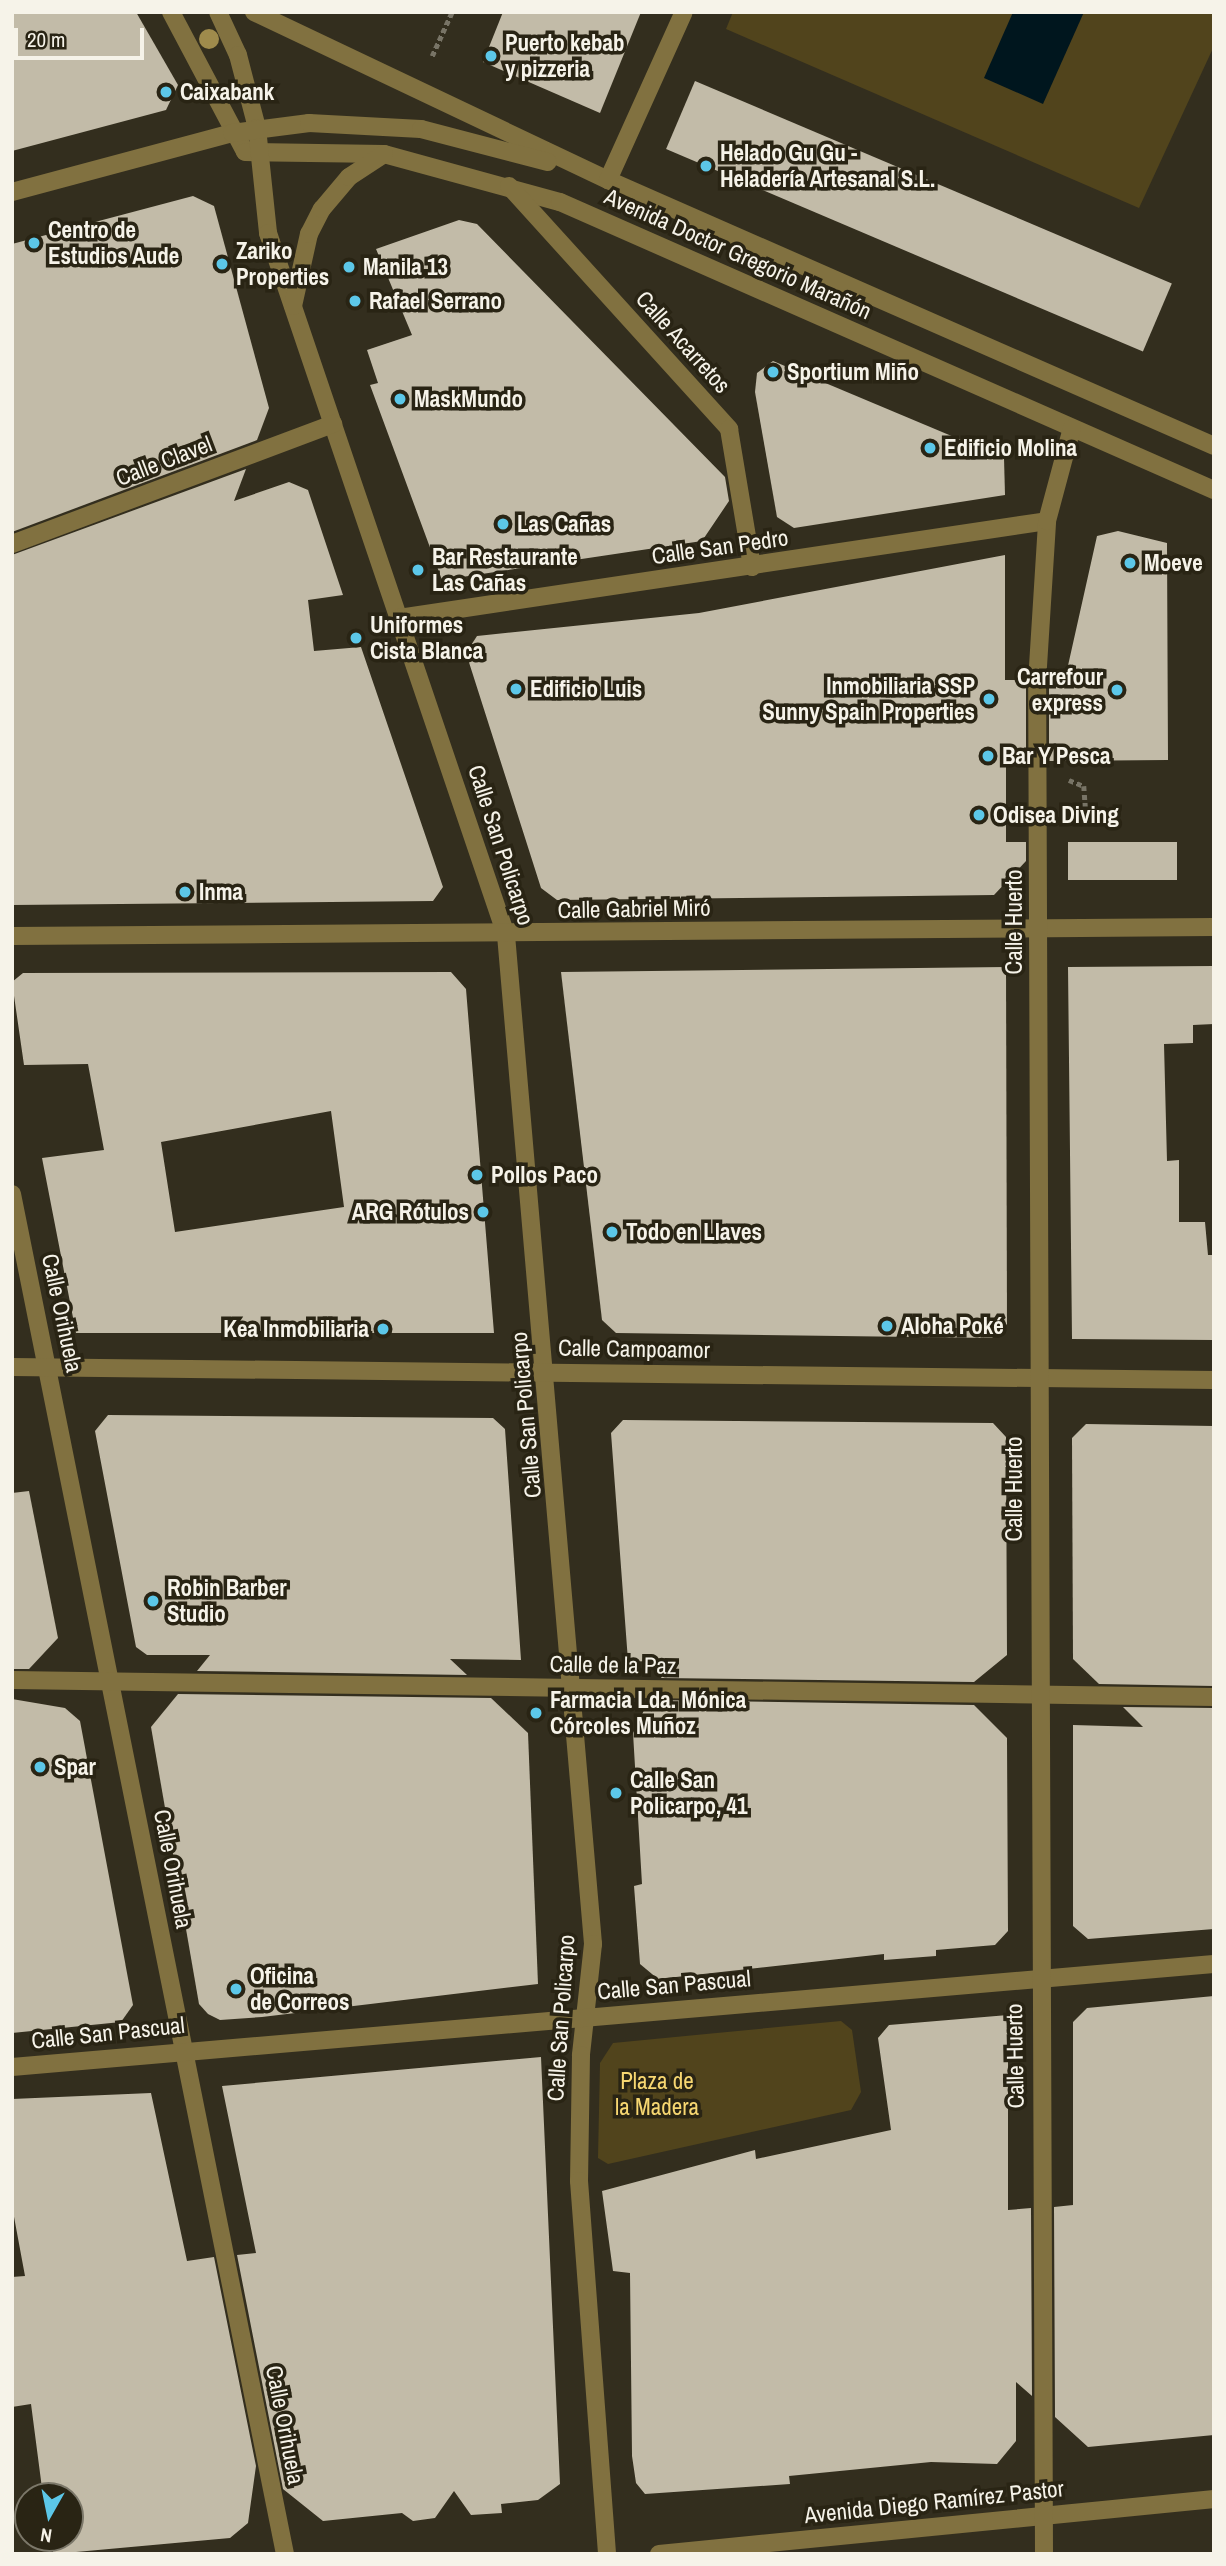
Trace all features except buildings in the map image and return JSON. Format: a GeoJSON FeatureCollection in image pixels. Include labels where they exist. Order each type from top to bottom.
{"type":"FeatureCollection","features":[{"type":"Feature","properties":{"kind":"street"},"geometry":{"type":"LineString","coordinates":[[171,12],[232,133],[245,152],[260,155]]}},
{"type":"Feature","properties":{"kind":"street","name":"Calle San Policarpo"},"geometry":{"type":"LineString","coordinates":[[218,12],[238,55],[257,128],[262,206],[293,306],[506,935],[548,1373],[593,1944],[583,2017],[579,2181],[607,2554]]}},
{"type":"Feature","properties":{"kind":"street","name":"Avenida Doctor Gregorio Marañón"},"geometry":{"type":"LineString","coordinates":[[254,12],[608,180],[1214,446]]}},
{"type":"Feature","properties":{"kind":"street"},"geometry":{"type":"LineString","coordinates":[[12,192],[232,133],[257,128],[322,123],[421,129],[608,180],[684,12]]}},
{"type":"Feature","properties":{"kind":"street"},"geometry":{"type":"LineString","coordinates":[[293,306],[309,234],[322,209],[349,177],[384,154]]}},
{"type":"Feature","properties":{"kind":"street","name":"Avenida Doctor Gregorio Marañón"},"geometry":{"type":"LineString","coordinates":[[260,155],[384,154],[507,183],[1214,490]]}},
{"type":"Feature","properties":{"kind":"street","name":"Calle Acarretos"},"geometry":{"type":"LineString","coordinates":[[507,183],[729,429],[752,567]]}},
{"type":"Feature","properties":{"kind":"street","name":"Calle Clavel"},"geometry":{"type":"LineString","coordinates":[[12,544],[333,424]]}},
{"type":"Feature","properties":{"kind":"street","name":"Calle Huerto"},"geometry":{"type":"LineString","coordinates":[[1044,2554],[1039,1978],[1037,682],[1047,521],[1072,428]]}},
{"type":"Feature","properties":{"kind":"street","name":"Calle San Pedro"},"geometry":{"type":"LineString","coordinates":[[399,618],[1047,521]]}},
{"type":"Feature","properties":{"kind":"street","name":"Calle Gabriel Miró"},"geometry":{"type":"LineString","coordinates":[[12,936],[506,935],[1214,927]]}},
{"type":"Feature","properties":{"kind":"street","name":"Calle Orihuela"},"geometry":{"type":"LineString","coordinates":[[12,1194],[49,1367],[285,2554]]}},
{"type":"Feature","properties":{"kind":"street","name":"Calle Campoamor"},"geometry":{"type":"LineString","coordinates":[[12,1367],[1214,1380]]}},
{"type":"Feature","properties":{"kind":"street","name":"Calle de la Paz"},"geometry":{"type":"LineString","coordinates":[[12,1680],[1214,1697]]}},
{"type":"Feature","properties":{"kind":"street","name":"Calle San Pascual"},"geometry":{"type":"LineString","coordinates":[[12,2067],[184,2050],[1214,1964]]}},
{"type":"Feature","properties":{"kind":"street","name":"Avenida Diego Ramírez Pastor"},"geometry":{"type":"LineString","coordinates":[[659,2554],[1214,2499]]}},
{"type":"Feature","properties":{"kind":"path"},"geometry":{"type":"LineString","coordinates":[[432,56],[452,12]]}},
{"type":"Feature","properties":{"kind":"green space"},"geometry":{"type":"Polygon","coordinates":[[[733,12],[1214,12],[1214,46],[1139,208],[726,29],[733,12]]]}},
{"type":"Feature","properties":{"kind":"green space","name":"Plaza de la Madera"},"geometry":{"type":"Polygon","coordinates":[[[841,2021],[852,2030],[861,2092],[851,2110],[608,2164],[598,2158],[600,2063],[613,2043],[841,2021]]]}},
{"type":"Feature","properties":{"kind":"water"},"geometry":{"type":"Polygon","coordinates":[[[1013,12],[1084,12],[1043,104],[984,78],[1013,12]]]}},
{"type":"Feature","properties":{"kind":"place","name":"Puerto kebab y pizzeria"},"geometry":{"type":"Point","coordinates":[491,56]}},
{"type":"Feature","properties":{"kind":"place","name":"Caixabank"},"geometry":{"type":"Point","coordinates":[166,92]}},
{"type":"Feature","properties":{"kind":"place","name":"Helado Gu Gu - Heladería Artesanal S.L."},"geometry":{"type":"Point","coordinates":[706,166]}},
{"type":"Feature","properties":{"kind":"place","name":"Centro de Estudios Aude"},"geometry":{"type":"Point","coordinates":[34,243]}},
{"type":"Feature","properties":{"kind":"place","name":"Zariko Properties"},"geometry":{"type":"Point","coordinates":[222,264]}},
{"type":"Feature","properties":{"kind":"place","name":"Manila 13"},"geometry":{"type":"Point","coordinates":[349,267]}},
{"type":"Feature","properties":{"kind":"place","name":"Rafael Serrano"},"geometry":{"type":"Point","coordinates":[355,301]}},
{"type":"Feature","properties":{"kind":"place","name":"Sportium Miño"},"geometry":{"type":"Point","coordinates":[773,372]}},
{"type":"Feature","properties":{"kind":"place","name":"MaskMundo"},"geometry":{"type":"Point","coordinates":[400,399]}},
{"type":"Feature","properties":{"kind":"place","name":"Edificio Molina"},"geometry":{"type":"Point","coordinates":[930,448]}},
{"type":"Feature","properties":{"kind":"place","name":"Las Cañas"},"geometry":{"type":"Point","coordinates":[503,524]}},
{"type":"Feature","properties":{"kind":"place","name":"Moeve"},"geometry":{"type":"Point","coordinates":[1130,563]}},
{"type":"Feature","properties":{"kind":"place","name":"Bar Restaurante Las Cañas"},"geometry":{"type":"Point","coordinates":[418,570]}},
{"type":"Feature","properties":{"kind":"place","name":"Uniformes Cista Blanca"},"geometry":{"type":"Point","coordinates":[356,638]}},
{"type":"Feature","properties":{"kind":"place","name":"Edificio Luis"},"geometry":{"type":"Point","coordinates":[516,689]}},
{"type":"Feature","properties":{"kind":"place","name":"Carrefour express"},"geometry":{"type":"Point","coordinates":[1117,690]}},
{"type":"Feature","properties":{"kind":"place","name":"Inmobiliaria SSP Sunny Spain Properties"},"geometry":{"type":"Point","coordinates":[989,699]}},
{"type":"Feature","properties":{"kind":"place","name":"Bar Y Pesca"},"geometry":{"type":"Point","coordinates":[988,756]}},
{"type":"Feature","properties":{"kind":"place","name":"Odisea Diving"},"geometry":{"type":"Point","coordinates":[979,815]}},
{"type":"Feature","properties":{"kind":"place","name":"Inma"},"geometry":{"type":"Point","coordinates":[185,892]}},
{"type":"Feature","properties":{"kind":"place","name":"Pollos Paco"},"geometry":{"type":"Point","coordinates":[477,1175]}},
{"type":"Feature","properties":{"kind":"place","name":"ARG Rótulos"},"geometry":{"type":"Point","coordinates":[483,1212]}},
{"type":"Feature","properties":{"kind":"place","name":"Todo en Llaves"},"geometry":{"type":"Point","coordinates":[612,1232]}},
{"type":"Feature","properties":{"kind":"place","name":"Aloha Poké"},"geometry":{"type":"Point","coordinates":[887,1326]}},
{"type":"Feature","properties":{"kind":"place","name":"Kea Inmobiliaria"},"geometry":{"type":"Point","coordinates":[383,1329]}},
{"type":"Feature","properties":{"kind":"place","name":"Robin Barber Studio"},"geometry":{"type":"Point","coordinates":[153,1601]}},
{"type":"Feature","properties":{"kind":"place","name":"Farmacia Lda. Mónica Córcoles Muñoz"},"geometry":{"type":"Point","coordinates":[536,1713]}},
{"type":"Feature","properties":{"kind":"place","name":"Spar"},"geometry":{"type":"Point","coordinates":[40,1767]}},
{"type":"Feature","properties":{"kind":"place","name":"Calle San Policarpo, 41"},"geometry":{"type":"Point","coordinates":[616,1793]}},
{"type":"Feature","properties":{"kind":"place","name":"Oficina de Correos"},"geometry":{"type":"Point","coordinates":[236,1989]}}]}
